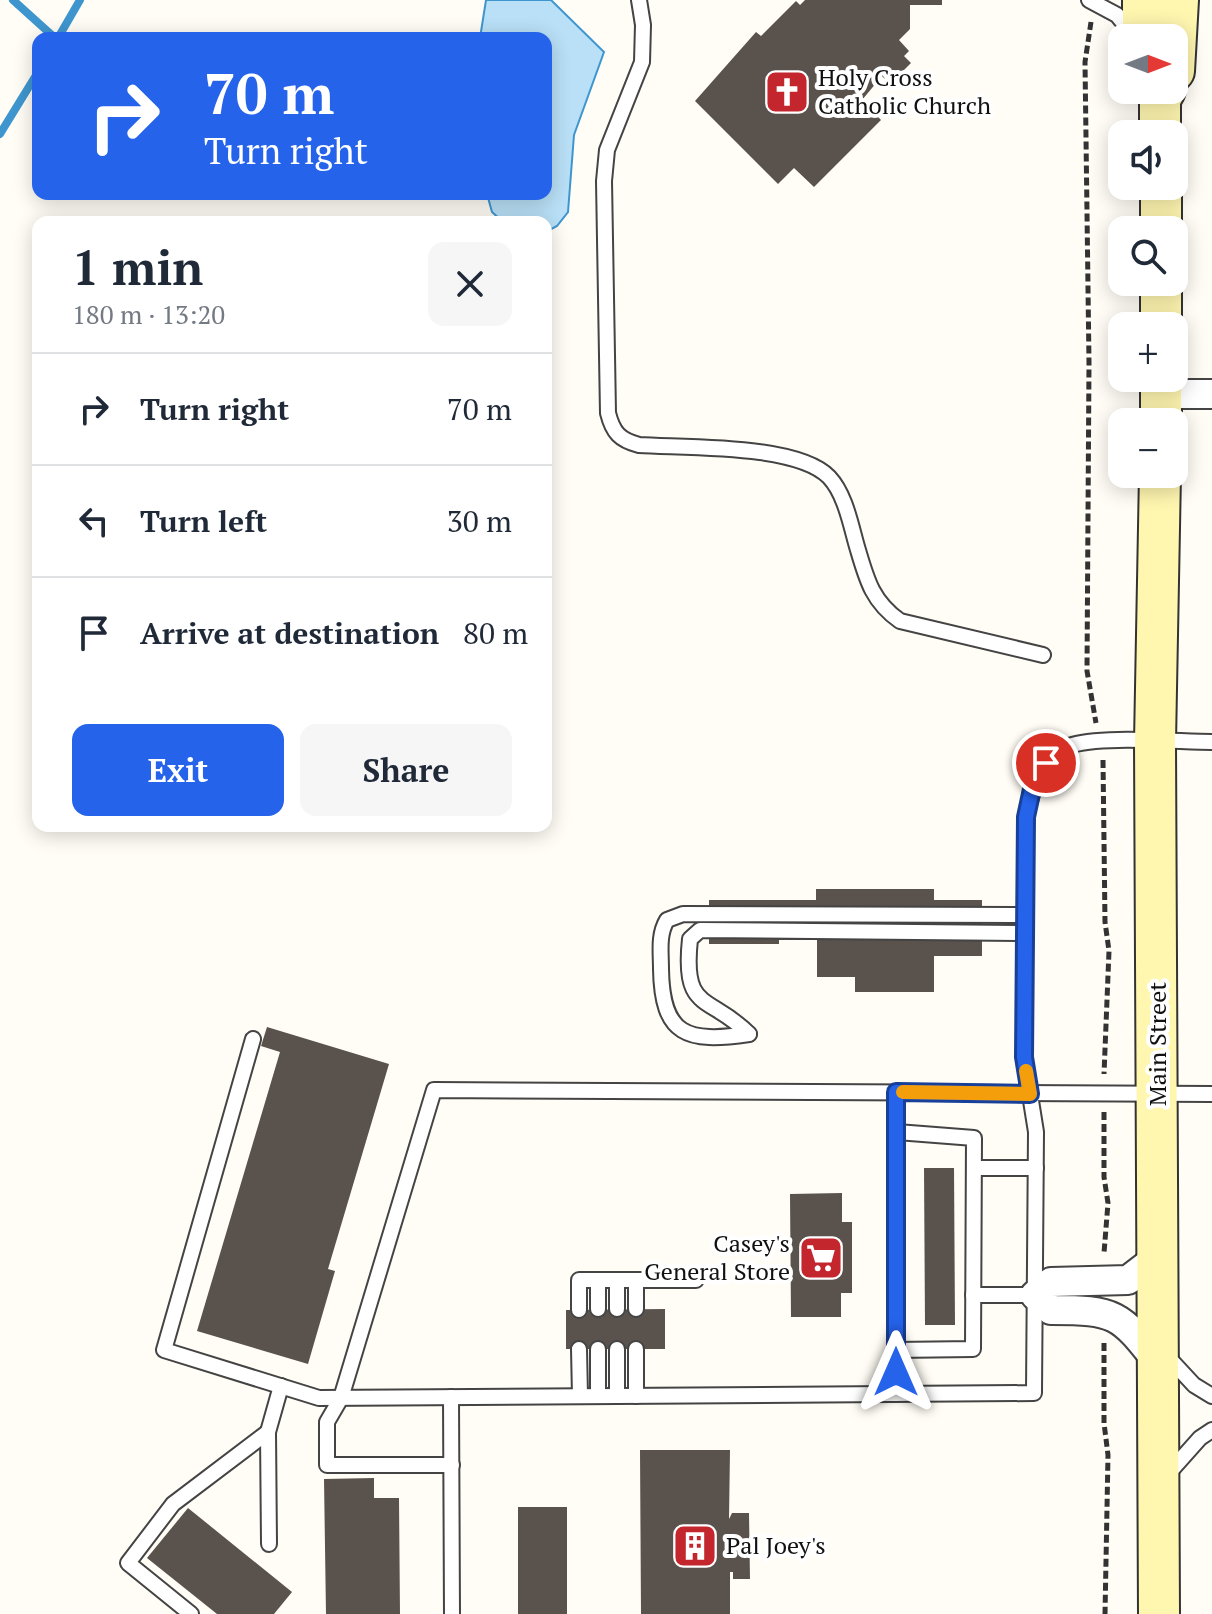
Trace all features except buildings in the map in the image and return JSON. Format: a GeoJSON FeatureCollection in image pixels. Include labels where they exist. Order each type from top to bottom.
{"type":"FeatureCollection","features":[{"type":"Feature","properties":{"kind":"main road"},"geometry":{"type":"LineString","coordinates":[[1143,0],[1143,24]]}},
{"type":"Feature","properties":{"kind":"main road"},"geometry":{"type":"LineString","coordinates":[[1174,24],[1178,0]]}},
{"type":"Feature","properties":{"kind":"main road","name":"Main Street"},"geometry":{"type":"LineString","coordinates":[[1159,1614],[1155,742],[1160,488]]}},
{"type":"Feature","properties":{"kind":"street"},"geometry":{"type":"LineString","coordinates":[[1161,398],[1212,394]]}},
{"type":"Feature","properties":{"kind":"street"},"geometry":{"type":"LineString","coordinates":[[1158,1257],[1128,1280],[1051,1282],[1035,1295],[1051,1310],[1104,1311],[1159,1352]]}},
{"type":"Feature","properties":{"kind":"lane"},"geometry":{"type":"LineString","coordinates":[[639,0],[643,25],[642,62],[607,150],[604,181],[608,413],[612,430],[624,441],[639,445],[785,454],[810,462],[831,478],[843,501],[870,589],[881,608],[900,621],[1043,655]]}},
{"type":"Feature","properties":{"kind":"lane"},"geometry":{"type":"LineString","coordinates":[[1090,7],[1117,15],[1124,24]]}},
{"type":"Feature","properties":{"kind":"lane"},"geometry":{"type":"LineString","coordinates":[[253,1039],[164,1350],[319,1398],[1034,1393],[1036,1132],[1024,1057],[1026,817],[1032,789],[1046,763],[1069,746],[1100,742],[1212,742]]}},
{"type":"Feature","properties":{"kind":"lane"},"geometry":{"type":"LineString","coordinates":[[1025,915],[674,916],[667,920],[663,928],[662,1004],[668,1018],[679,1029],[694,1035],[724,1038],[749,1034],[728,1013],[700,1001],[693,989],[690,939],[700,930],[1025,933]]}},
{"type":"Feature","properties":{"kind":"lane"},"geometry":{"type":"LineString","coordinates":[[452,1465],[327,1465],[327,1422],[341,1398],[434,1090],[1212,1094]]}},
{"type":"Feature","properties":{"kind":"lane"},"geometry":{"type":"LineString","coordinates":[[896,1092],[896,1394]]}},
{"type":"Feature","properties":{"kind":"lane"},"geometry":{"type":"LineString","coordinates":[[895,1350],[973,1349],[974,1138],[897,1132]]}},
{"type":"Feature","properties":{"kind":"lane"},"geometry":{"type":"LineString","coordinates":[[974,1168],[1036,1168]]}},
{"type":"Feature","properties":{"kind":"lane"},"geometry":{"type":"LineString","coordinates":[[579,1310],[579,1280],[696,1280]]}},
{"type":"Feature","properties":{"kind":"lane"},"geometry":{"type":"LineString","coordinates":[[598,1280],[598,1309]]}},
{"type":"Feature","properties":{"kind":"lane"},"geometry":{"type":"LineString","coordinates":[[617,1280],[617,1309]]}},
{"type":"Feature","properties":{"kind":"lane"},"geometry":{"type":"LineString","coordinates":[[636,1280],[636,1309]]}},
{"type":"Feature","properties":{"kind":"lane"},"geometry":{"type":"LineString","coordinates":[[973,1295],[1035,1295]]}},
{"type":"Feature","properties":{"kind":"lane"},"geometry":{"type":"LineString","coordinates":[[579,1349],[580,1396]]}},
{"type":"Feature","properties":{"kind":"lane"},"geometry":{"type":"LineString","coordinates":[[598,1349],[598,1396]]}},
{"type":"Feature","properties":{"kind":"lane"},"geometry":{"type":"LineString","coordinates":[[617,1349],[617,1396]]}},
{"type":"Feature","properties":{"kind":"lane"},"geometry":{"type":"LineString","coordinates":[[636,1349],[636,1396]]}},
{"type":"Feature","properties":{"kind":"lane"},"geometry":{"type":"LineString","coordinates":[[1159,1352],[1212,1396]]}},
{"type":"Feature","properties":{"kind":"lane"},"geometry":{"type":"LineString","coordinates":[[269,1544],[268,1432],[281,1386]]}},
{"type":"Feature","properties":{"kind":"lane"},"geometry":{"type":"LineString","coordinates":[[451,1397],[452,1614]]}},
{"type":"Feature","properties":{"kind":"lane"},"geometry":{"type":"LineString","coordinates":[[1159,1490],[1170,1469],[1212,1430]]}},
{"type":"Feature","properties":{"kind":"lane"},"geometry":{"type":"LineString","coordinates":[[191,1614],[128,1563],[173,1504],[268,1432]]}},
{"type":"Feature","properties":{"kind":"path"},"geometry":{"type":"LineString","coordinates":[[1090,7],[1085,62],[1089,363],[1087,671],[1104,767],[1105,922],[1109,951],[1104,1093],[1104,1177],[1108,1203],[1104,1282]]}},
{"type":"Feature","properties":{"kind":"path"},"geometry":{"type":"LineString","coordinates":[[1104,1311],[1104,1423],[1108,1455],[1105,1614]]}},
{"type":"Feature","properties":{"kind":"water"},"geometry":{"type":"Polygon","coordinates":[[[486,0],[551,0],[604,52],[574,135],[568,212],[552,229],[552,216],[496,216],[489,200],[552,200],[552,32],[481,32],[486,0]]]}},
{"type":"Feature","properties":{"kind":"waterway"},"geometry":{"type":"LineString","coordinates":[[13,0],[48,32]]}},
{"type":"Feature","properties":{"kind":"waterway"},"geometry":{"type":"LineString","coordinates":[[61,32],[80,0]]}},
{"type":"Feature","properties":{"kind":"waterway"},"geometry":{"type":"LineString","coordinates":[[0,134],[32,82]]}},
{"type":"Feature","properties":{"kind":"slow traffic"},"geometry":{"type":"LineString","coordinates":[[903,1092],[1030,1094],[1026,1071]]}},
{"type":"Feature","properties":{"kind":"place","name":"Holy Cross Catholic Church"},"geometry":{"type":"Point","coordinates":[787,92]}},
{"type":"Feature","properties":{"kind":"place","name":"Casey's General Store"},"geometry":{"type":"Point","coordinates":[821,1258]}},
{"type":"Feature","properties":{"kind":"place","name":"Pal Joey's"},"geometry":{"type":"Point","coordinates":[695,1546]}},
{"type":"Feature","properties":{"kind":"route"},"geometry":{"type":"LineString","coordinates":[[896,1372],[896,1092],[1030,1094],[1024,1057],[1026,817],[1032,789],[1046,763]]}}]}
